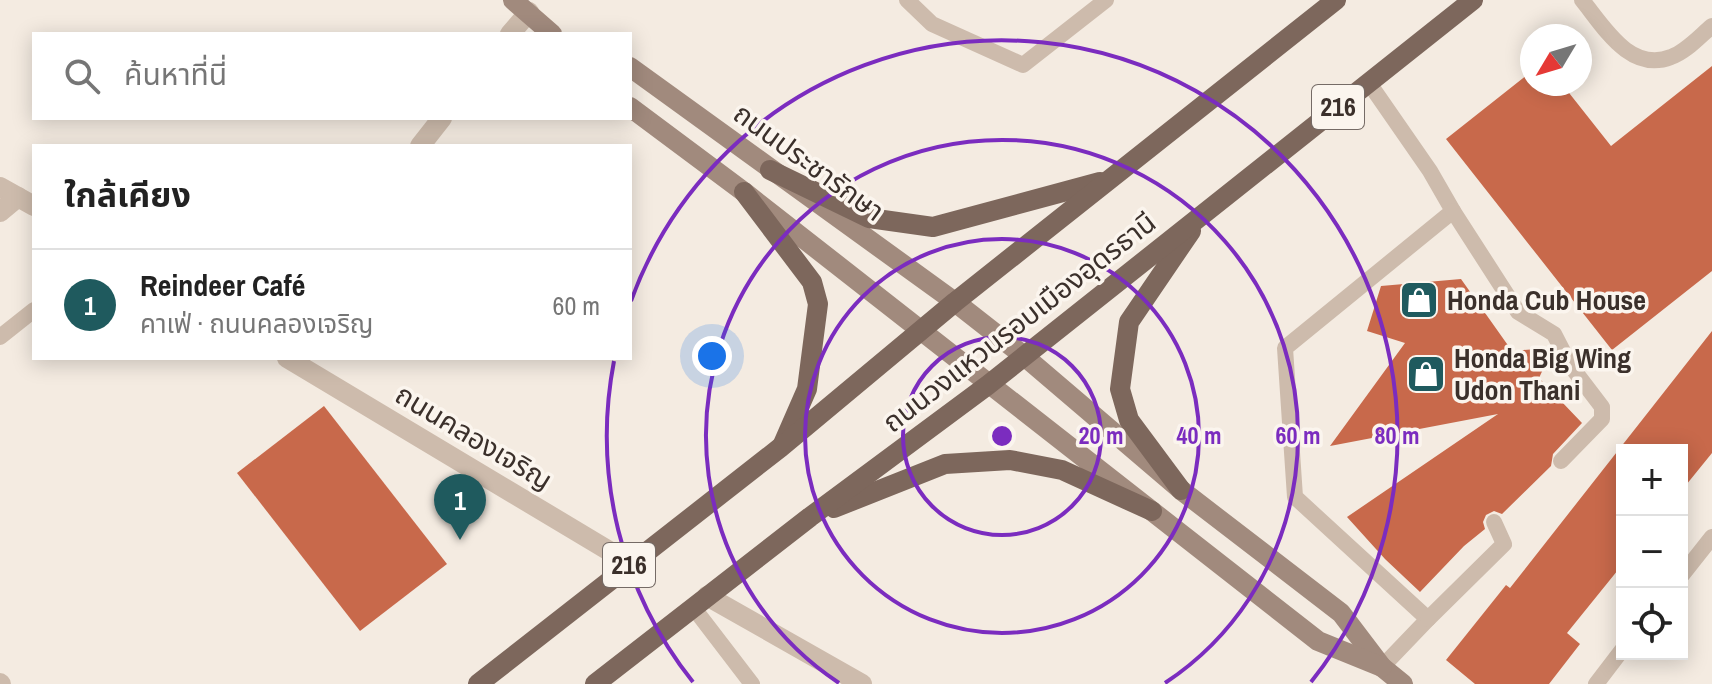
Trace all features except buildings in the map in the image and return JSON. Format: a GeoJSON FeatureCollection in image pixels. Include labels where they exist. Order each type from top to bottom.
{"type":"FeatureCollection","features":[{"type":"Feature","properties":{"kind":"main road","name":"ถนนวงแหวนรอบเมืองอุดรธานี"},"geometry":{"type":"LineString","coordinates":[[478,684],[781,447],[955,302],[1336,0]]}},
{"type":"Feature","properties":{"kind":"main road","name":"ถนนวงแหวนรอบเมืองอุดรธานี"},"geometry":{"type":"LineString","coordinates":[[595,684],[810,517],[988,385],[1473,0]]}},
{"type":"Feature","properties":{"kind":"main road"},"geometry":{"type":"LineString","coordinates":[[521,6],[550,32]]}},
{"type":"Feature","properties":{"kind":"main road"},"geometry":{"type":"LineString","coordinates":[[521,6],[566,32]]}},
{"type":"Feature","properties":{"kind":"main road","name":"ถนนประชารักษา"},"geometry":{"type":"LineString","coordinates":[[632,68],[955,302],[1024,356],[1181,490],[1341,613],[1382,667]]}},
{"type":"Feature","properties":{"kind":"main road"},"geometry":{"type":"LineString","coordinates":[[632,108],[744,192],[1318,641],[1382,667],[1403,684]]}},
{"type":"Feature","properties":{"kind":"main road"},"geometry":{"type":"LineString","coordinates":[[770,170],[869,218],[933,227],[1111,179]]}},
{"type":"Feature","properties":{"kind":"main road"},"geometry":{"type":"LineString","coordinates":[[744,192],[812,282],[818,304],[807,389],[781,447]]}},
{"type":"Feature","properties":{"kind":"main road"},"geometry":{"type":"LineString","coordinates":[[1181,490],[1129,420],[1120,389],[1129,322],[1203,214]]}},
{"type":"Feature","properties":{"kind":"main road"},"geometry":{"type":"LineString","coordinates":[[810,517],[945,464],[1010,460],[1062,470],[1152,511]]}},
{"type":"Feature","properties":{"kind":"street"},"geometry":{"type":"LineString","coordinates":[[511,32],[521,6]]}},
{"type":"Feature","properties":{"kind":"street"},"geometry":{"type":"LineString","coordinates":[[422,144],[440,120]]}},
{"type":"Feature","properties":{"kind":"street"},"geometry":{"type":"LineString","coordinates":[[0,187],[26,202]]}},
{"type":"Feature","properties":{"kind":"street"},"geometry":{"type":"LineString","coordinates":[[0,212],[26,202]]}},
{"type":"Feature","properties":{"kind":"street","name":"ถนนคลองเจริญ"},"geometry":{"type":"LineString","coordinates":[[290,360],[631,564]]}},
{"type":"Feature","properties":{"kind":"street"},"geometry":{"type":"LineString","coordinates":[[700,602],[862,684]]}},
{"type":"Feature","properties":{"kind":"lane"},"geometry":{"type":"LineString","coordinates":[[907,0],[932,24],[1023,65],[1106,0]]}},
{"type":"Feature","properties":{"kind":"lane"},"geometry":{"type":"LineString","coordinates":[[1582,0],[1613,39],[1639,59],[1654,61],[1674,57],[1712,26]]}},
{"type":"Feature","properties":{"kind":"lane"},"geometry":{"type":"LineString","coordinates":[[1369,83],[1430,171],[1518,312],[1554,334],[1570,365],[1602,407],[1602,419],[1561,461]]}},
{"type":"Feature","properties":{"kind":"lane"},"geometry":{"type":"LineString","coordinates":[[1428,619],[1295,497],[1285,348],[1453,211]]}},
{"type":"Feature","properties":{"kind":"lane"},"geometry":{"type":"LineString","coordinates":[[0,337],[32,312]]}},
{"type":"Feature","properties":{"kind":"lane"},"geometry":{"type":"LineString","coordinates":[[1382,667],[1504,544],[1494,522]]}},
{"type":"Feature","properties":{"kind":"lane"},"geometry":{"type":"LineString","coordinates":[[1688,567],[1712,537]]}},
{"type":"Feature","properties":{"kind":"lane"},"geometry":{"type":"LineString","coordinates":[[700,602],[752,684]]}},
{"type":"Feature","properties":{"kind":"lane"},"geometry":{"type":"LineString","coordinates":[[1596,684],[1616,658]]}},
{"type":"Feature","properties":{"kind":"place","name":"Honda Cub House"},"geometry":{"type":"Point","coordinates":[1419,300]}},
{"type":"Feature","properties":{"kind":"place","name":"Honda Big Wing Udon Thani"},"geometry":{"type":"Point","coordinates":[1426,374]}},
{"type":"Feature","properties":{"kind":"place","name":"Reindeer Café"},"geometry":{"type":"Point","coordinates":[460,540]}}]}
